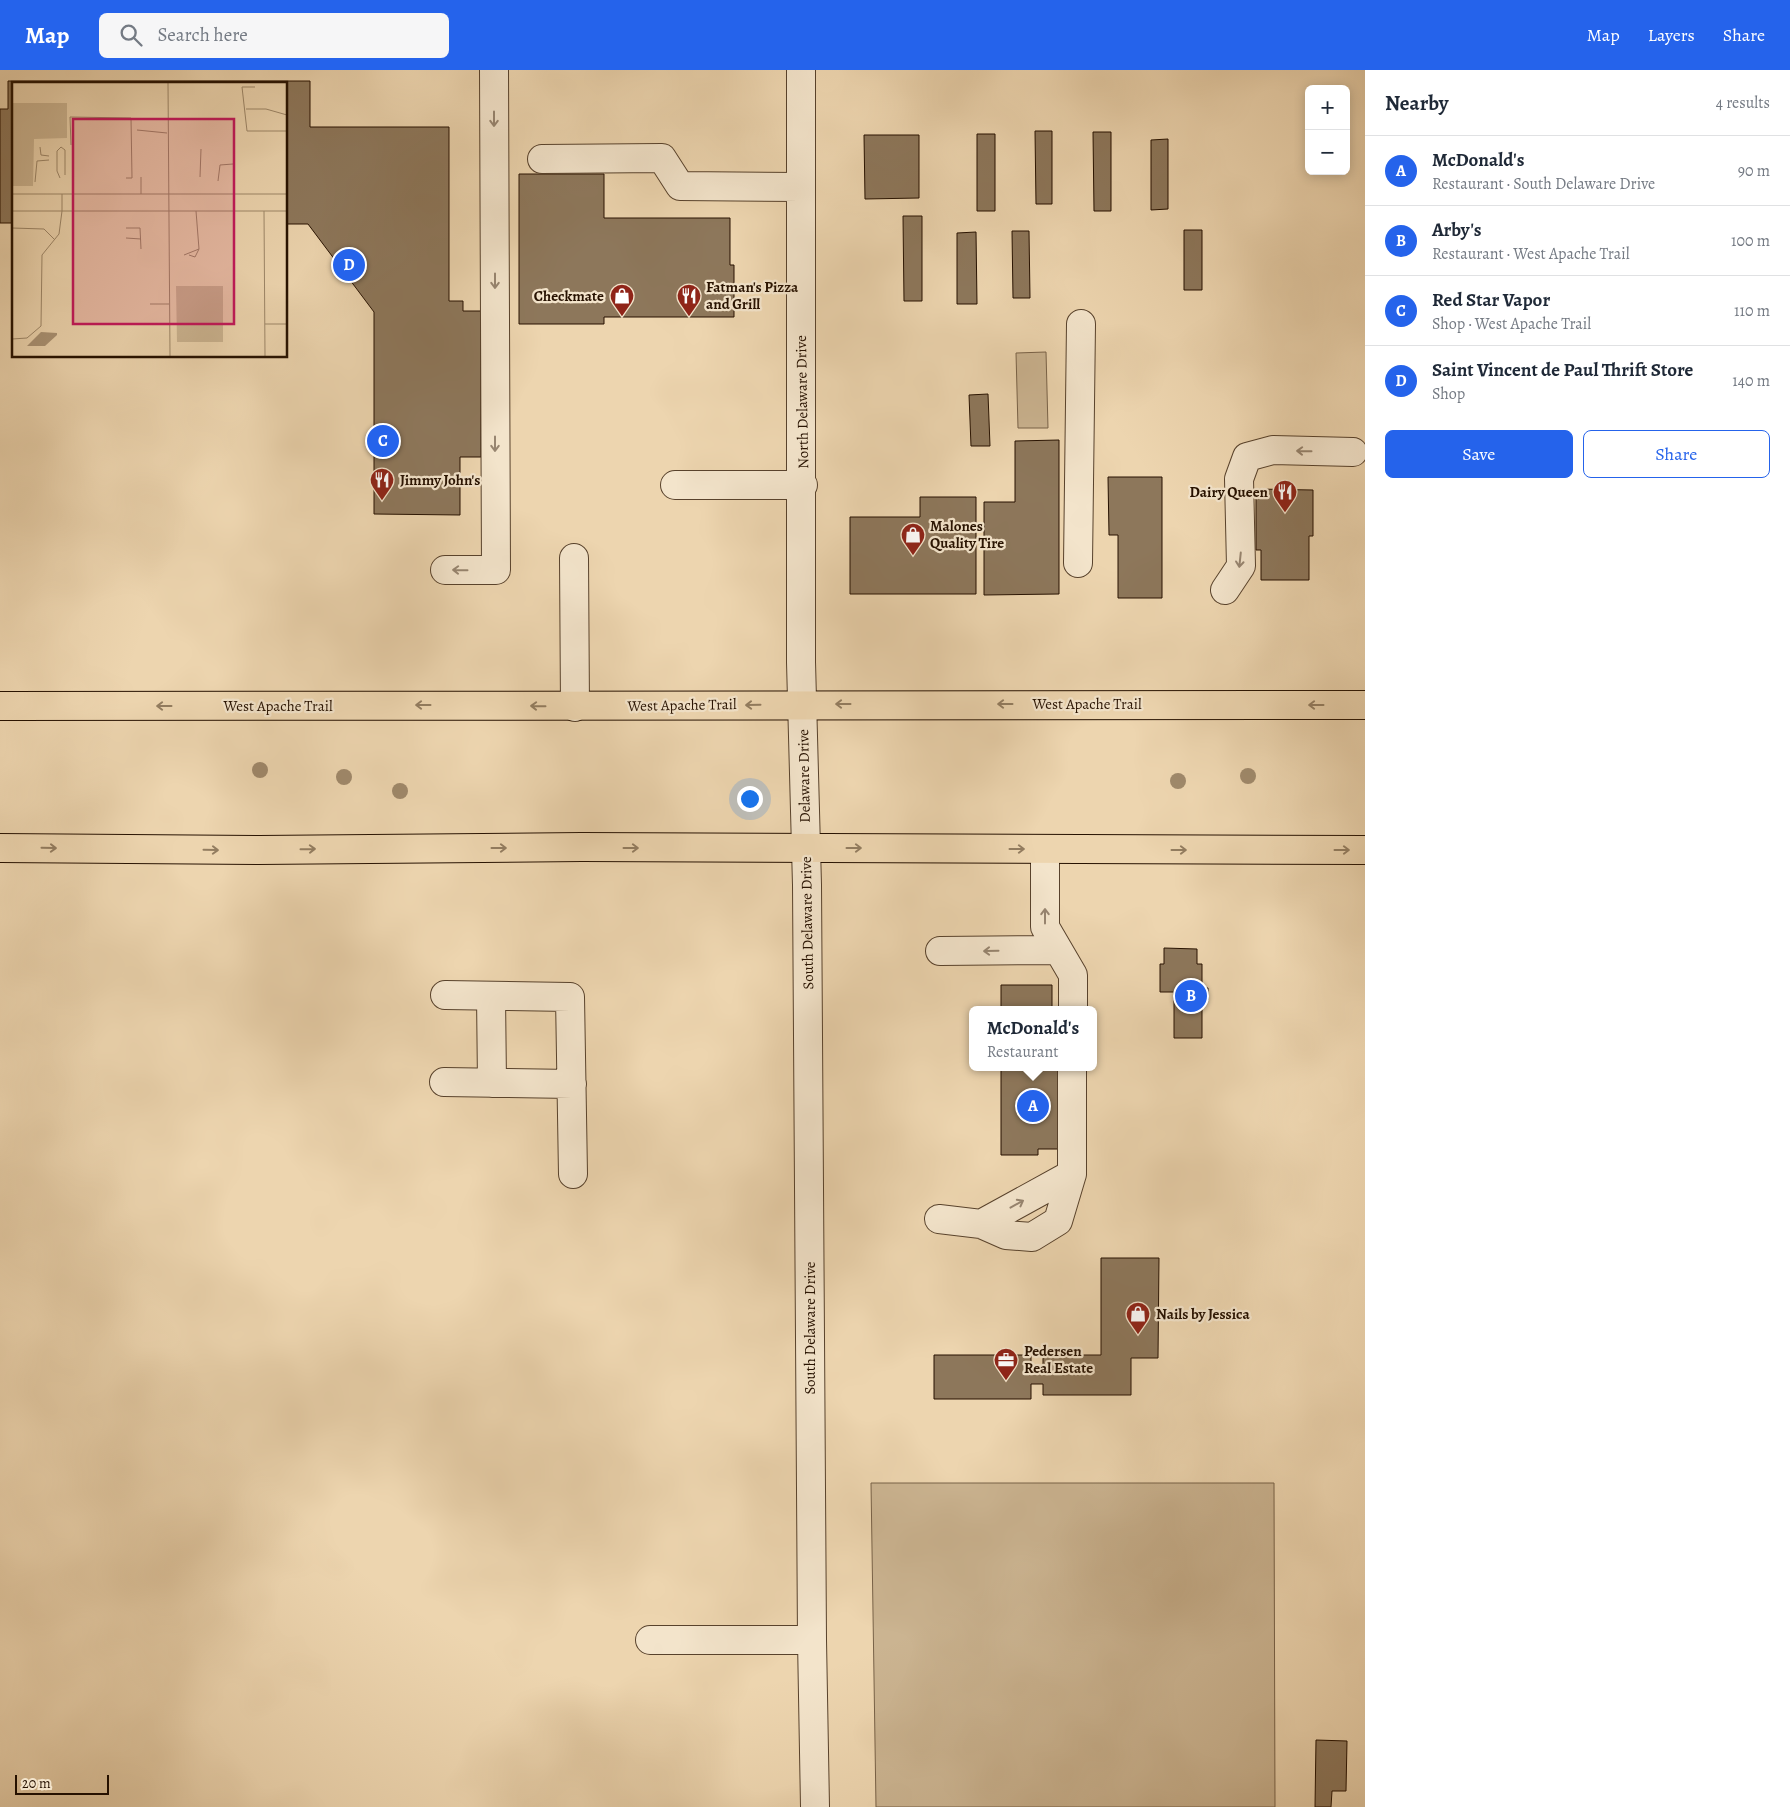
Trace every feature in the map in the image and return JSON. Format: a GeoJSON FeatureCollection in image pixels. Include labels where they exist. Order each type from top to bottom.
{"type":"FeatureCollection","features":[{"type":"Feature","properties":{"kind":"main road","name":"West Apache Trail"},"geometry":{"type":"LineString","coordinates":[[0,706],[472,704],[575,707],[802,704],[1365,705]]}},
{"type":"Feature","properties":{"kind":"main road"},"geometry":{"type":"LineString","coordinates":[[0,848],[249,850],[806,848],[1365,850]]}},
{"type":"Feature","properties":{"kind":"street"},"geometry":{"type":"LineString","coordinates":[[445,570],[496,570],[494,70]]}},
{"type":"Feature","properties":{"kind":"street","name":"North Delaware Drive"},"geometry":{"type":"LineString","coordinates":[[801,70],[802,704]]}},
{"type":"Feature","properties":{"kind":"street"},"geometry":{"type":"LineString","coordinates":[[542,160],[662,158],[680,186],[800,187]]}},
{"type":"Feature","properties":{"kind":"street"},"geometry":{"type":"LineString","coordinates":[[1078,563],[1082,324]]}},
{"type":"Feature","properties":{"kind":"street"},"geometry":{"type":"LineString","coordinates":[[1226,590],[1241,566],[1239,479],[1247,457],[1273,450],[1353,452]]}},
{"type":"Feature","properties":{"kind":"street"},"geometry":{"type":"LineString","coordinates":[[675,485],[803,485]]}},
{"type":"Feature","properties":{"kind":"street"},"geometry":{"type":"LineString","coordinates":[[574,558],[575,707]]}},
{"type":"Feature","properties":{"kind":"street","name":"Delaware Drive"},"geometry":{"type":"LineString","coordinates":[[802,704],[806,848]]}},
{"type":"Feature","properties":{"kind":"street","name":"South Delaware Drive"},"geometry":{"type":"LineString","coordinates":[[806,848],[815,1807]]}},
{"type":"Feature","properties":{"kind":"street"},"geometry":{"type":"LineString","coordinates":[[1045,849],[1045,927],[1073,976],[1073,1006]]}},
{"type":"Feature","properties":{"kind":"street"},"geometry":{"type":"LineString","coordinates":[[940,951],[1058,950]]}},
{"type":"Feature","properties":{"kind":"street"},"geometry":{"type":"LineString","coordinates":[[445,995],[570,997],[573,1174]]}},
{"type":"Feature","properties":{"kind":"street"},"geometry":{"type":"LineString","coordinates":[[491,996],[492,1083]]}},
{"type":"Feature","properties":{"kind":"street"},"geometry":{"type":"LineString","coordinates":[[939,1219],[981,1224],[1006,1235],[1032,1237],[1058,1221],[1072,1174],[1072,1071]]}},
{"type":"Feature","properties":{"kind":"street"},"geometry":{"type":"LineString","coordinates":[[444,1082],[572,1084]]}},
{"type":"Feature","properties":{"kind":"street"},"geometry":{"type":"LineString","coordinates":[[981,1224],[1072,1174]]}},
{"type":"Feature","properties":{"kind":"street"},"geometry":{"type":"LineString","coordinates":[[650,1640],[812,1640]]}},
{"type":"Feature","properties":{"kind":"shaded area"},"geometry":{"type":"Polygon","coordinates":[[[1046,352],[1048,428],[1018,428],[1016,353],[1046,352]]]}},
{"type":"Feature","properties":{"kind":"shaded area"},"geometry":{"type":"Polygon","coordinates":[[[871,1483],[1274,1483],[1275,1807],[876,1807],[871,1483]]]}},
{"type":"Feature","properties":{"kind":"building"},"geometry":{"type":"Polygon","coordinates":[[[8,81],[310,81],[310,127],[449,127],[449,301],[463,301],[463,311],[481,311],[481,457],[460,457],[460,515],[374,514],[374,312],[308,224],[288,224],[288,82],[12,82],[12,223],[0,223],[0,109],[8,109],[8,81]]]}},
{"type":"Feature","properties":{"kind":"building"},"geometry":{"type":"Polygon","coordinates":[[[1035,131],[1052,131],[1052,204],[1036,204],[1035,131]]]}},
{"type":"Feature","properties":{"kind":"building"},"geometry":{"type":"Polygon","coordinates":[[[1093,132],[1111,132],[1111,211],[1094,211],[1093,132]]]}},
{"type":"Feature","properties":{"kind":"building"},"geometry":{"type":"Polygon","coordinates":[[[977,134],[995,134],[995,211],[977,211],[977,134]]]}},
{"type":"Feature","properties":{"kind":"building"},"geometry":{"type":"Polygon","coordinates":[[[864,135],[919,135],[919,198],[865,199],[864,135]]]}},
{"type":"Feature","properties":{"kind":"building"},"geometry":{"type":"Polygon","coordinates":[[[1168,139],[1168,209],[1151,210],[1151,140],[1168,139]]]}},
{"type":"Feature","properties":{"kind":"building"},"geometry":{"type":"Polygon","coordinates":[[[519,174],[604,174],[604,218],[730,218],[730,265],[734,265],[734,317],[604,317],[604,324],[519,324],[519,174]]]}},
{"type":"Feature","properties":{"kind":"building"},"geometry":{"type":"Polygon","coordinates":[[[903,216],[922,216],[922,301],[904,301],[903,216]]]}},
{"type":"Feature","properties":{"kind":"building"},"geometry":{"type":"Polygon","coordinates":[[[1184,230],[1202,230],[1202,290],[1184,290],[1184,230]]]}},
{"type":"Feature","properties":{"kind":"building"},"geometry":{"type":"Polygon","coordinates":[[[1012,231],[1029,231],[1030,298],[1013,298],[1012,231]]]}},
{"type":"Feature","properties":{"kind":"building"},"geometry":{"type":"Polygon","coordinates":[[[976,232],[977,304],[957,304],[957,233],[976,232]]]}},
{"type":"Feature","properties":{"kind":"building"},"geometry":{"type":"Polygon","coordinates":[[[988,394],[990,446],[971,446],[969,395],[988,394]]]}},
{"type":"Feature","properties":{"kind":"building"},"geometry":{"type":"Polygon","coordinates":[[[1059,440],[1059,594],[984,595],[984,502],[1015,502],[1015,441],[1059,440]]]}},
{"type":"Feature","properties":{"kind":"building"},"geometry":{"type":"Polygon","coordinates":[[[1108,477],[1162,477],[1162,598],[1118,598],[1118,535],[1109,535],[1108,477]]]}},
{"type":"Feature","properties":{"kind":"building","name":"Dairy Queen"},"geometry":{"type":"Polygon","coordinates":[[[1256,489],[1313,490],[1313,536],[1309,536],[1309,580],[1261,580],[1261,550],[1256,550],[1256,489]]]}},
{"type":"Feature","properties":{"kind":"building","name":"Malones Quality Tire"},"geometry":{"type":"Polygon","coordinates":[[[920,497],[976,497],[976,594],[850,594],[850,517],[920,517],[920,497]]]}},
{"type":"Feature","properties":{"kind":"building"},"geometry":{"type":"Polygon","coordinates":[[[1164,948],[1197,949],[1197,964],[1202,964],[1202,988],[1208,988],[1208,1000],[1202,1000],[1202,1038],[1174,1038],[1174,992],[1160,992],[1160,964],[1164,964],[1164,948]]]}},
{"type":"Feature","properties":{"kind":"building"},"geometry":{"type":"Polygon","coordinates":[[[1001,985],[1052,985],[1052,1006],[1001,1006],[1001,985]]]}},
{"type":"Feature","properties":{"kind":"building"},"geometry":{"type":"Polygon","coordinates":[[[1001,1071],[1066,1071],[1065,1149],[1038,1149],[1038,1155],[1001,1155],[1001,1071]]]}},
{"type":"Feature","properties":{"kind":"building"},"geometry":{"type":"Polygon","coordinates":[[[1101,1258],[1159,1258],[1158,1358],[1131,1358],[1131,1395],[1043,1395],[1043,1384],[1031,1384],[1031,1399],[934,1399],[934,1355],[1031,1355],[1031,1369],[1043,1369],[1043,1355],[1101,1355],[1101,1258]]]}},
{"type":"Feature","properties":{"kind":"building"},"geometry":{"type":"Polygon","coordinates":[[[1316,1740],[1347,1741],[1346,1791],[1332,1791],[1331,1807],[1315,1807],[1316,1740]]]}},
{"type":"Feature","properties":{"kind":"place","name":"Saint Vincent de Paul Thrift Store"},"geometry":{"type":"Point","coordinates":[349,265]}},
{"type":"Feature","properties":{"kind":"place","name":"Checkmate"},"geometry":{"type":"Point","coordinates":[622,317]}},
{"type":"Feature","properties":{"kind":"place","name":"Fatman's Pizza and Grill"},"geometry":{"type":"Point","coordinates":[689,317]}},
{"type":"Feature","properties":{"kind":"place","name":"Red Star Vapor"},"geometry":{"type":"Point","coordinates":[383,441]}},
{"type":"Feature","properties":{"kind":"place","name":"Jimmy John's"},"geometry":{"type":"Point","coordinates":[382,501]}},
{"type":"Feature","properties":{"kind":"place","name":"Dairy Queen"},"geometry":{"type":"Point","coordinates":[1285,513]}},
{"type":"Feature","properties":{"kind":"place","name":"Malones Quality Tire"},"geometry":{"type":"Point","coordinates":[913,556]}},
{"type":"Feature","properties":{"kind":"place","name":"Arby's"},"geometry":{"type":"Point","coordinates":[1191,996]}},
{"type":"Feature","properties":{"kind":"place","name":"McDonald's"},"geometry":{"type":"Point","coordinates":[1033,1106]}},
{"type":"Feature","properties":{"kind":"place","name":"Nails by Jessica"},"geometry":{"type":"Point","coordinates":[1138,1335]}},
{"type":"Feature","properties":{"kind":"place","name":"Pedersen Real Estate"},"geometry":{"type":"Point","coordinates":[1006,1381]}}]}
